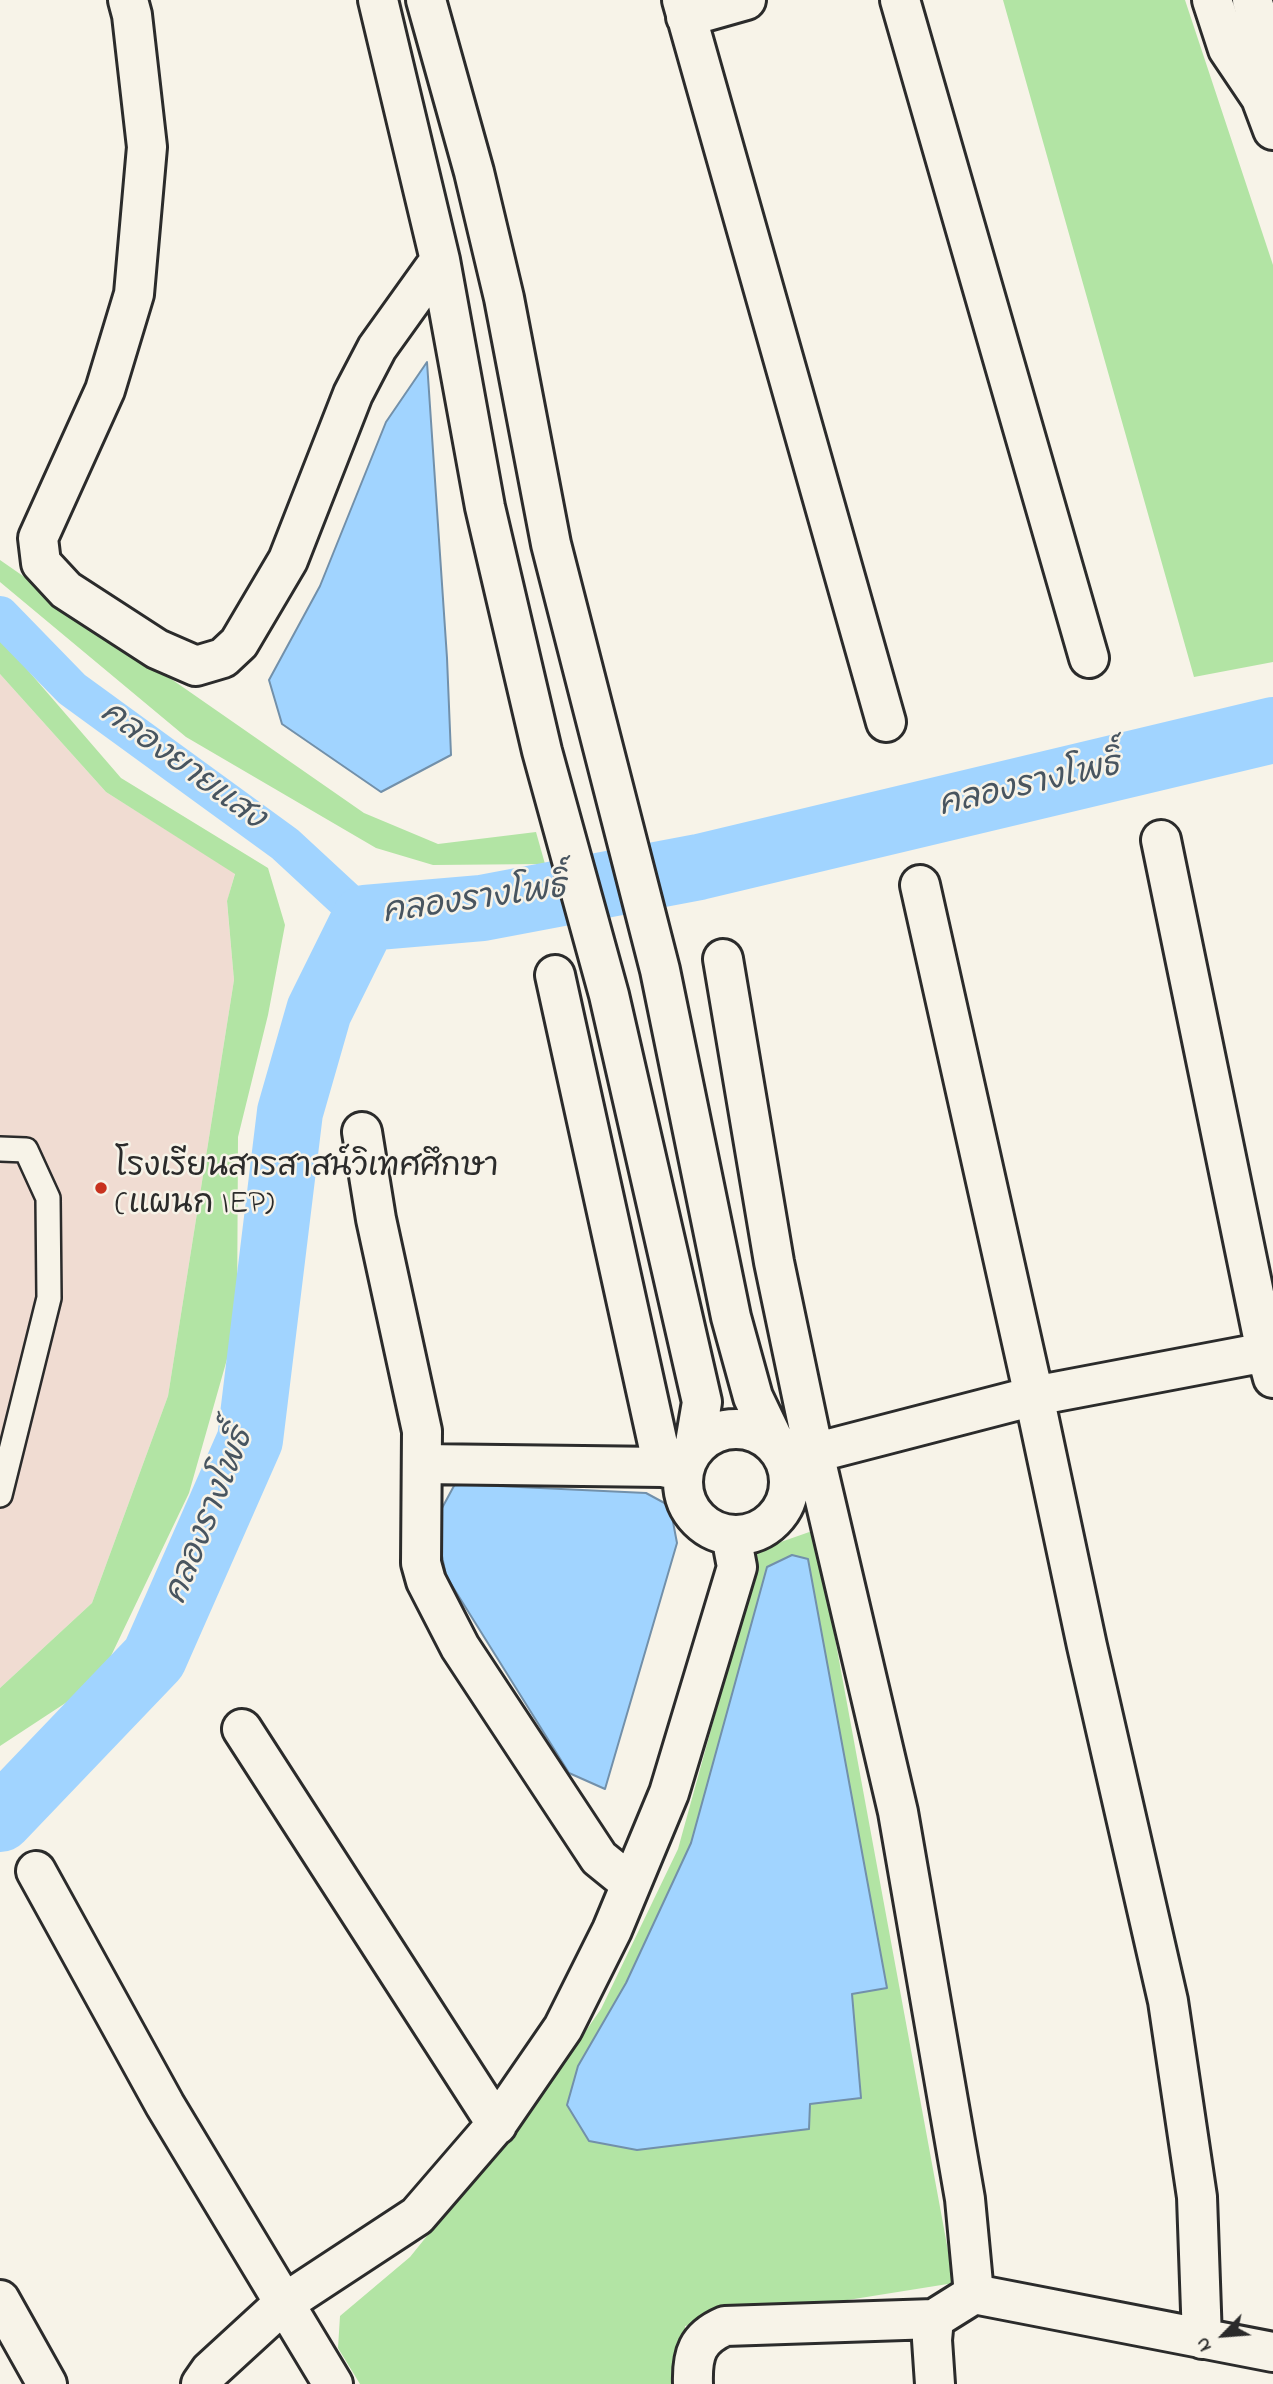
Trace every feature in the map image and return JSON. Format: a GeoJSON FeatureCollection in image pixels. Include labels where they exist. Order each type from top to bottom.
{"type":"FeatureCollection","features":[{"type":"Feature","properties":{"kind":"street"},"geometry":{"type":"LineString","coordinates":[[128,0],[147,147],[134,293],[105,390],[38,538],[41,563],[66,590],[157,649],[196,666],[223,658],[239,643],[288,561],[353,394],[377,348],[440,260]]}},
{"type":"Feature","properties":{"kind":"street"},"geometry":{"type":"LineString","coordinates":[[378,0],[440,260],[485,507],[544,756],[609,995],[702,1402],[680,1463]]}},
{"type":"Feature","properties":{"kind":"street"},"geometry":{"type":"LineString","coordinates":[[426,0],[474,172],[501,286],[551,544],[660,970],[732,1317],[753,1397],[792,1455],[786,1503],[775,1518],[760,1530],[741,1536],[722,1534],[704,1525],[691,1511],[684,1493],[680,1463],[555,975]]}},
{"type":"Feature","properties":{"kind":"street"},"geometry":{"type":"LineString","coordinates":[[746,0],[684,8],[886,722]]}},
{"type":"Feature","properties":{"kind":"street"},"geometry":{"type":"LineString","coordinates":[[900,0],[1089,658]]}},
{"type":"Feature","properties":{"kind":"street"},"geometry":{"type":"LineString","coordinates":[[1212,0],[1228,49],[1267,114]]}},
{"type":"Feature","properties":{"kind":"street"},"geometry":{"type":"LineString","coordinates":[[1252,0],[1262,31],[1267,114]]}},
{"type":"Feature","properties":{"kind":"street"},"geometry":{"type":"LineString","coordinates":[[422,1464],[680,1463],[713,1434],[735,1428],[758,1433],[792,1455],[1034,1396],[1269,1365],[1161,840]]}},
{"type":"Feature","properties":{"kind":"street"},"geometry":{"type":"LineString","coordinates":[[920,885],[1168,2001],[1197,2197],[1202,2339]]}},
{"type":"Feature","properties":{"kind":"street"},"geometry":{"type":"LineString","coordinates":[[723,959],[774,1262],[792,1455],[898,1812],[965,2200],[974,2294]]}},
{"type":"Feature","properties":{"kind":"street"},"geometry":{"type":"LineString","coordinates":[[362,1132],[376,1219],[422,1431],[421,1563],[426,1581],[460,1647],[599,1858],[631,1884]]}},
{"type":"Feature","properties":{"kind":"street"},"geometry":{"type":"LineString","coordinates":[[201,2384],[210,2371],[284,2304],[417,2216],[497,2125],[563,2028],[612,1930],[669,1794],[737,1567],[731,1535]]}},
{"type":"Feature","properties":{"kind":"street"},"geometry":{"type":"LineString","coordinates":[[242,1729],[497,2125]]}},
{"type":"Feature","properties":{"kind":"street"},"geometry":{"type":"LineString","coordinates":[[36,1871],[166,2105],[333,2384]]}},
{"type":"Feature","properties":{"kind":"street"},"geometry":{"type":"LineString","coordinates":[[692,2384],[695,2354],[701,2340],[725,2326],[934,2319],[974,2294],[1273,2352]]}},
{"type":"Feature","properties":{"kind":"street"},"geometry":{"type":"LineString","coordinates":[[0,2300],[47,2384]]}},
{"type":"Feature","properties":{"kind":"street"},"geometry":{"type":"LineString","coordinates":[[934,2319],[932,2340],[935,2384]]}},
{"type":"Feature","properties":{"kind":"lane"},"geometry":{"type":"LineString","coordinates":[[0,1149],[26,1150],[48,1198],[49,1298],[0,1495]]}},
{"type":"Feature","properties":{"kind":"shaded area","name":"โรงเรียนสารสาสน์วิเทศศึกษา (แผนก IEP)"},"geometry":{"type":"Polygon","coordinates":[[[0,674],[106,792],[235,873],[227,902],[234,980],[168,1396],[92,1603],[0,1688],[0,674]]]}},
{"type":"Feature","properties":{"kind":"green space"},"geometry":{"type":"Polygon","coordinates":[[[1003,0],[1185,0],[1273,265],[1273,662],[1194,677],[1003,0]]]}},
{"type":"Feature","properties":{"kind":"green space"},"geometry":{"type":"Polygon","coordinates":[[[0,560],[364,813],[438,844],[536,832],[545,864],[433,865],[376,848],[186,737],[0,582],[0,560]]]}},
{"type":"Feature","properties":{"kind":"green space"},"geometry":{"type":"Polygon","coordinates":[[[0,638],[121,778],[268,868],[285,925],[268,1015],[238,1137],[237,1324],[189,1493],[99,1681],[0,1746],[0,1688],[92,1603],[168,1396],[234,980],[227,901],[235,874],[106,792],[0,674],[0,638]]]}},
{"type":"Feature","properties":{"kind":"green space"},"geometry":{"type":"Polygon","coordinates":[[[815,1530],[954,2283],[685,2326],[685,2384],[360,2384],[338,2348],[340,2316],[410,2257],[543,2092],[601,2009],[678,1849],[749,1592],[758,1550],[815,1530]]]}},
{"type":"Feature","properties":{"kind":"water"},"geometry":{"type":"Polygon","coordinates":[[[427,362],[451,755],[381,792],[282,724],[269,680],[320,586],[386,422],[427,362]]]}},
{"type":"Feature","properties":{"kind":"water"},"geometry":{"type":"Polygon","coordinates":[[[455,1484],[646,1493],[670,1506],[677,1543],[605,1789],[569,1773],[446,1576],[435,1521],[455,1484]]]}},
{"type":"Feature","properties":{"kind":"water"},"geometry":{"type":"Polygon","coordinates":[[[792,1555],[808,1559],[887,1988],[852,1994],[861,2098],[810,2104],[809,2129],[637,2150],[589,2141],[567,2105],[578,2066],[626,1983],[691,1843],[767,1567],[792,1555]]]}},
{"type":"Feature","properties":{"kind":"waterway","name":"คลองยายแสง"},"geometry":{"type":"LineString","coordinates":[[0,615],[72,689],[285,844],[365,918]]}},
{"type":"Feature","properties":{"kind":"waterway","name":"คลองรางโพธิ์"},"geometry":{"type":"LineString","coordinates":[[0,1819],[154,1658],[250,1440],[290,1112],[319,1011],[365,918],[482,908],[699,867],[1273,730]]}},
{"type":"Feature","properties":{"kind":"waterway"},"geometry":{"type":"LineString","coordinates":[[0,1777],[27,1791]]}},
{"type":"Feature","properties":{"kind":"place","name":"โรงเรียนสารสาสน์วิเทศศึกษา (แผนก IEP)"},"geometry":{"type":"Point","coordinates":[101,1188]}}]}
